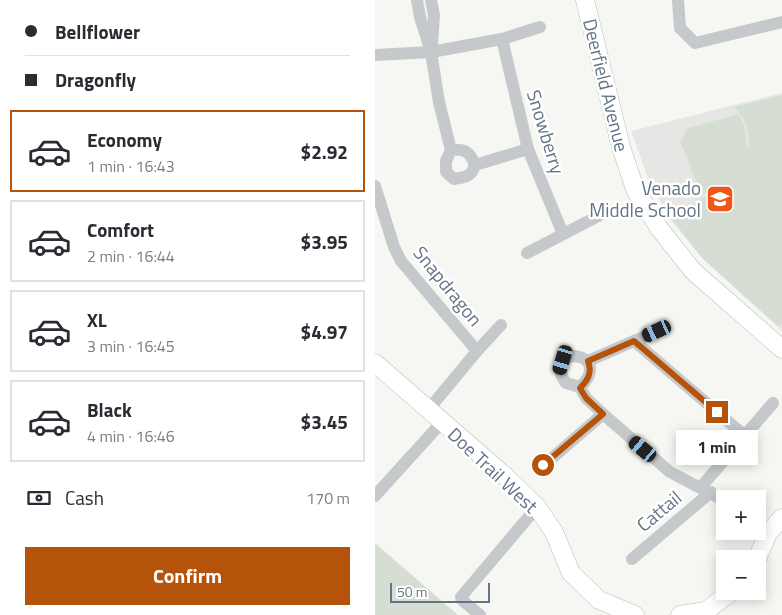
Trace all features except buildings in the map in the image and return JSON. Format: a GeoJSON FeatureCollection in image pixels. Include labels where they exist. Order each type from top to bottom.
{"type":"FeatureCollection","features":[{"type":"Feature","properties":{"kind":"street"},"geometry":{"type":"LineString","coordinates":[[417,0],[431,52],[439,102],[451,150],[445,161],[447,172],[454,179],[465,178],[473,173],[475,165],[471,153],[462,149],[451,150]]}},
{"type":"Feature","properties":{"kind":"street"},"geometry":{"type":"LineString","coordinates":[[431,0],[433,15],[431,52]]}},
{"type":"Feature","properties":{"kind":"street","name":"Deerfield Avenue"},"geometry":{"type":"LineString","coordinates":[[585,0],[621,147],[635,189],[659,228],[693,271],[782,349]]}},
{"type":"Feature","properties":{"kind":"street"},"geometry":{"type":"LineString","coordinates":[[678,0],[680,28],[695,42],[782,22]]}},
{"type":"Feature","properties":{"kind":"street"},"geometry":{"type":"LineString","coordinates":[[375,55],[431,52],[501,39],[540,28]]}},
{"type":"Feature","properties":{"kind":"street","name":"Snowberry"},"geometry":{"type":"LineString","coordinates":[[501,39],[528,149],[563,234]]}},
{"type":"Feature","properties":{"kind":"street"},"geometry":{"type":"LineString","coordinates":[[475,165],[528,149]]}},
{"type":"Feature","properties":{"kind":"street","name":"Snapdragon"},"geometry":{"type":"LineString","coordinates":[[375,186],[394,247],[401,261],[477,351]]}},
{"type":"Feature","properties":{"kind":"street"},"geometry":{"type":"LineString","coordinates":[[527,253],[604,213]]}},
{"type":"Feature","properties":{"kind":"street","name":"Snapdragon"},"geometry":{"type":"LineString","coordinates":[[429,409],[501,325]]}},
{"type":"Feature","properties":{"kind":"street"},"geometry":{"type":"LineString","coordinates":[[588,361],[657,331]]}},
{"type":"Feature","properties":{"kind":"street"},"geometry":{"type":"LineString","coordinates":[[634,341],[745,436]]}},
{"type":"Feature","properties":{"kind":"street"},"geometry":{"type":"LineString","coordinates":[[580,388],[589,376],[591,368],[588,361],[580,356],[571,356],[563,360],[562,365],[561,375],[566,383],[580,388],[586,398],[603,414],[670,472],[716,496]]}},
{"type":"Feature","properties":{"kind":"street","name":"Doe Trail West"},"geometry":{"type":"LineString","coordinates":[[375,363],[505,476],[537,508],[554,532],[571,573],[599,600],[635,615]]}},
{"type":"Feature","properties":{"kind":"street","name":"Cattail"},"geometry":{"type":"LineString","coordinates":[[632,559],[706,490],[745,436],[773,403]]}},
{"type":"Feature","properties":{"kind":"street"},"geometry":{"type":"LineString","coordinates":[[543,465],[603,414]]}},
{"type":"Feature","properties":{"kind":"street"},"geometry":{"type":"LineString","coordinates":[[375,496],[442,422]]}},
{"type":"Feature","properties":{"kind":"street"},"geometry":{"type":"LineString","coordinates":[[480,615],[461,600],[463,594],[537,508]]}},
{"type":"Feature","properties":{"kind":"street"},"geometry":{"type":"LineString","coordinates":[[766,527],[782,518]]}},
{"type":"Feature","properties":{"kind":"street"},"geometry":{"type":"LineString","coordinates":[[680,615],[708,613],[722,600]]}},
{"type":"Feature","properties":{"kind":"shaded area","name":"Venado Middle School"},"geometry":{"type":"Polygon","coordinates":[[[782,93],[782,331],[703,259],[670,219],[648,178],[631,131],[782,93]]]}},
{"type":"Feature","properties":{"kind":"shaded area","name":"Venado Middle School"},"geometry":{"type":"Polygon","coordinates":[[[782,95],[782,324],[778,326],[701,257],[671,218],[704,197],[712,195],[729,185],[701,194],[680,141],[688,128],[739,114],[744,126],[748,151],[749,139],[747,128],[742,116],[734,107],[782,95]]]}},
{"type":"Feature","properties":{"kind":"shaded area"},"geometry":{"type":"Polygon","coordinates":[[[375,543],[458,615],[375,615],[375,543]]]}},
{"type":"Feature","properties":{"kind":"place","name":"Venado Middle School"},"geometry":{"type":"Point","coordinates":[720,199]}},
{"type":"Feature","properties":{"kind":"route"},"geometry":{"type":"LineString","coordinates":[[543,465],[603,414],[586,398],[580,388],[589,376],[591,368],[588,361],[634,341],[717,412]]}}]}
